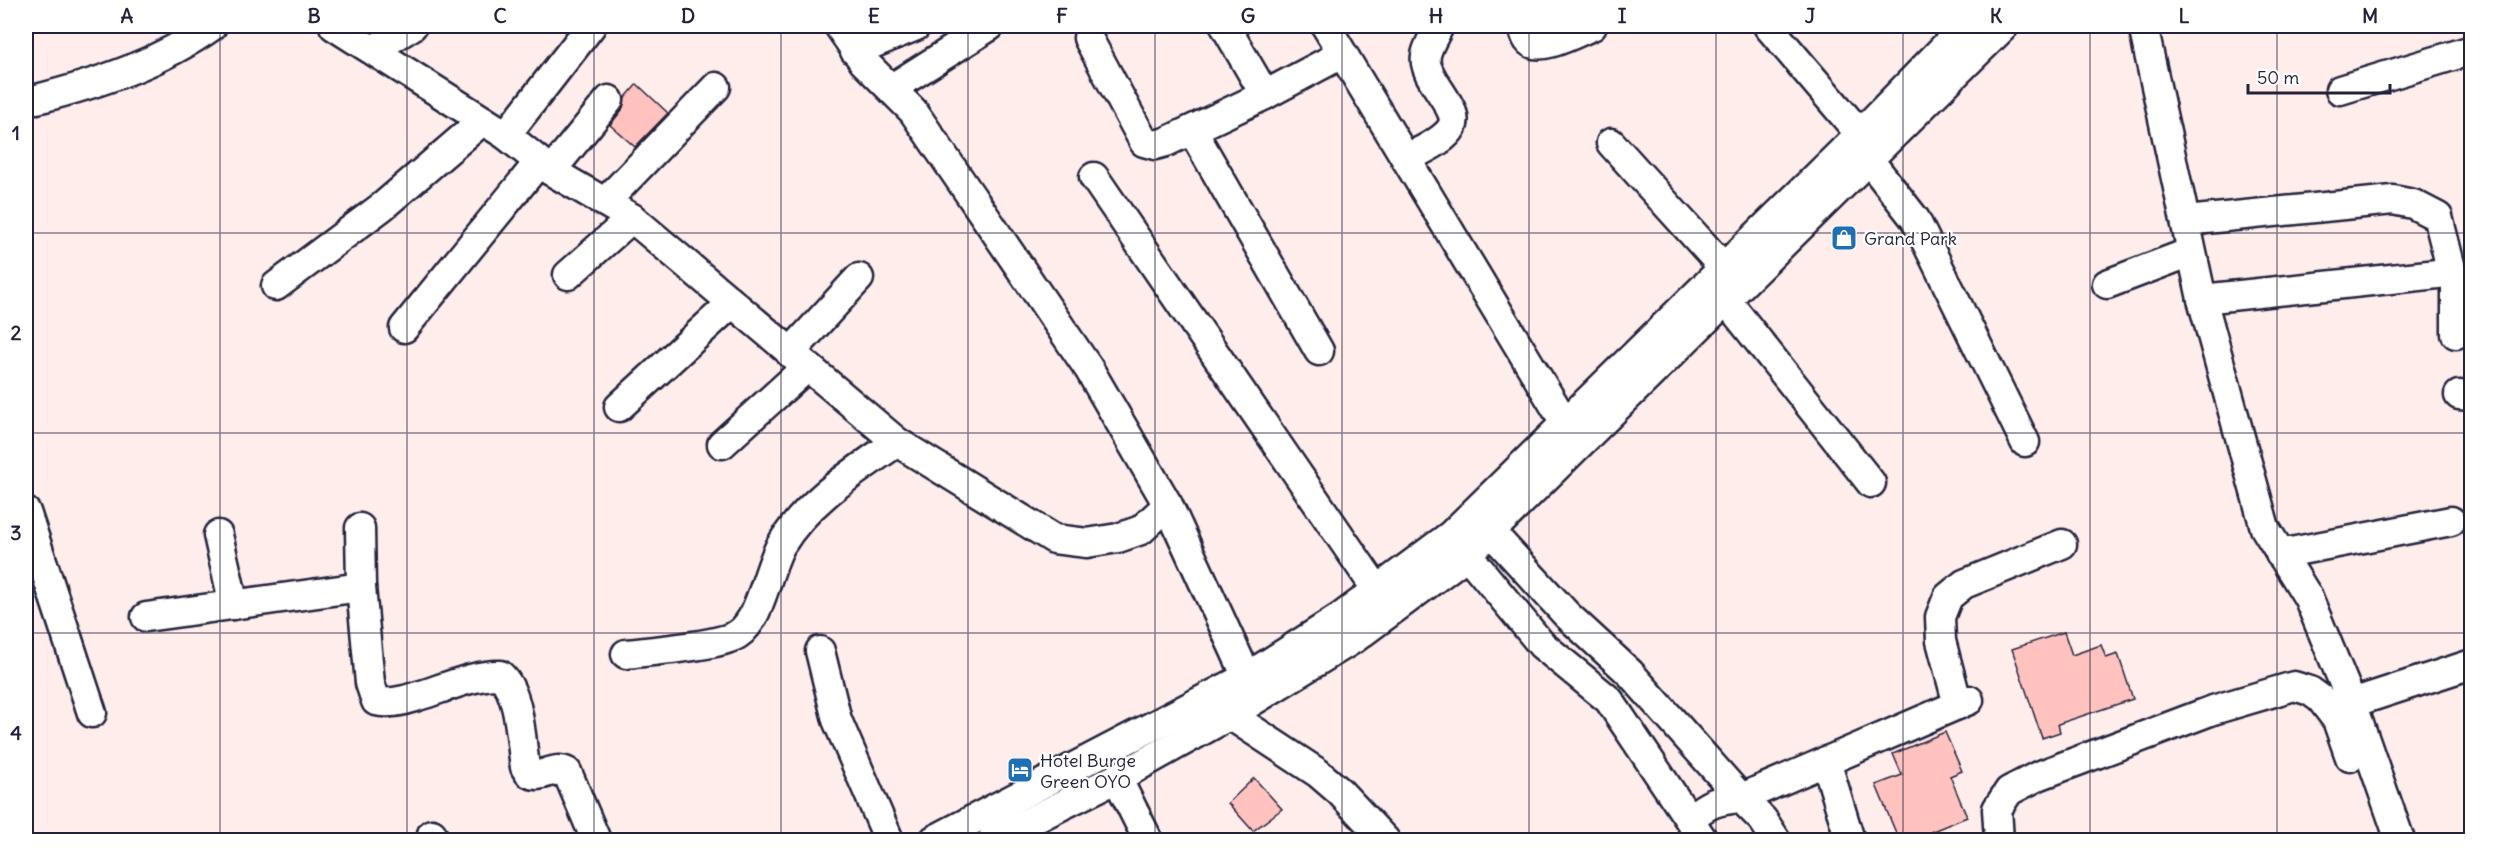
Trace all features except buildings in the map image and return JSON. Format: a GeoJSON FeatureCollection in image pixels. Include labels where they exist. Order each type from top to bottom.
{"type":"FeatureCollection","features":[{"type":"Feature","properties":{"kind":"street"},"geometry":{"type":"LineString","coordinates":[[37,99],[78,89],[124,72],[191,41],[212,26]]}},
{"type":"Feature","properties":{"kind":"street"},"geometry":{"type":"LineString","coordinates":[[334,26],[494,128],[545,166],[632,218],[897,442],[1054,539],[1087,543],[1118,538],[1141,530],[1168,505]]}},
{"type":"Feature","properties":{"kind":"street"},"geometry":{"type":"LineString","coordinates":[[374,50],[412,26]]}},
{"type":"Feature","properties":{"kind":"street"},"geometry":{"type":"LineString","coordinates":[[276,286],[383,206],[494,128],[591,26]]}},
{"type":"Feature","properties":{"kind":"street"},"geometry":{"type":"LineString","coordinates":[[838,26],[855,51],[913,111],[1089,369],[1168,505],[1247,677]]}},
{"type":"Feature","properties":{"kind":"street"},"geometry":{"type":"LineString","coordinates":[[855,51],[916,26]]}},
{"type":"Feature","properties":{"kind":"street"},"geometry":{"type":"LineString","coordinates":[[892,88],[990,26]]}},
{"type":"Feature","properties":{"kind":"street"},"geometry":{"type":"LineString","coordinates":[[1224,26],[1265,95]]}},
{"type":"Feature","properties":{"kind":"street"},"geometry":{"type":"LineString","coordinates":[[1326,26],[1565,423]]}},
{"type":"Feature","properties":{"kind":"street"},"geometry":{"type":"LineString","coordinates":[[1406,159],[1445,135],[1453,126],[1453,115],[1429,72],[1425,57],[1439,26]]}},
{"type":"Feature","properties":{"kind":"street"},"geometry":{"type":"LineString","coordinates":[[1523,26],[1528,40],[1534,45],[1545,45],[1592,26]]}},
{"type":"Feature","properties":{"kind":"street"},"geometry":{"type":"LineString","coordinates":[[1768,26],[1864,147],[1915,219],[2025,442]]}},
{"type":"Feature","properties":{"kind":"street"},"geometry":{"type":"LineString","coordinates":[[997,839],[1117,778],[1230,715],[1355,638],[1582,439],[1726,300],[1864,147],[1965,26]]}},
{"type":"Feature","properties":{"kind":"street"},"geometry":{"type":"LineString","coordinates":[[1483,524],[1565,423],[1724,268],[2004,26]]}},
{"type":"Feature","properties":{"kind":"street"},"geometry":{"type":"LineString","coordinates":[[2143,26],[2202,299],[2211,322],[2265,528],[2308,597],[2352,703],[2400,840]]}},
{"type":"Feature","properties":{"kind":"street"},"geometry":{"type":"LineString","coordinates":[[1088,38],[1144,142],[1155,145],[1265,95],[1342,54]]}},
{"type":"Feature","properties":{"kind":"street"},"geometry":{"type":"LineString","coordinates":[[2340,90],[2472,50]]}},
{"type":"Feature","properties":{"kind":"street"},"geometry":{"type":"LineString","coordinates":[[606,201],[716,87]]}},
{"type":"Feature","properties":{"kind":"street"},"geometry":{"type":"LineString","coordinates":[[404,328],[545,166],[609,100]]}},
{"type":"Feature","properties":{"kind":"street"},"geometry":{"type":"LineString","coordinates":[[1192,130],[1319,351]]}},
{"type":"Feature","properties":{"kind":"street"},"geometry":{"type":"LineString","coordinates":[[1611,143],[1724,268]]}},
{"type":"Feature","properties":{"kind":"street"},"geometry":{"type":"LineString","coordinates":[[1094,177],[1377,590]]}},
{"type":"Feature","properties":{"kind":"street"},"geometry":{"type":"LineString","coordinates":[[2186,221],[2393,200],[2413,204],[2438,217],[2457,298],[2456,334]]}},
{"type":"Feature","properties":{"kind":"street"},"geometry":{"type":"LineString","coordinates":[[568,275],[632,218]]}},
{"type":"Feature","properties":{"kind":"street"},"geometry":{"type":"LineString","coordinates":[[2107,284],[2191,252]]}},
{"type":"Feature","properties":{"kind":"street"},"geometry":{"type":"LineString","coordinates":[[2202,299],[2447,273],[2453,276]]}},
{"type":"Feature","properties":{"kind":"street"},"geometry":{"type":"LineString","coordinates":[[722,444],[799,360],[859,278]]}},
{"type":"Feature","properties":{"kind":"street"},"geometry":{"type":"LineString","coordinates":[[1726,300],[1871,483]]}},
{"type":"Feature","properties":{"kind":"street"},"geometry":{"type":"LineString","coordinates":[[619,407],[732,303]]}},
{"type":"Feature","properties":{"kind":"street"},"geometry":{"type":"LineString","coordinates":[[626,654],[721,641],[737,635],[746,628],[755,613],[771,566],[792,530],[807,512],[842,480],[897,442]]}},
{"type":"Feature","properties":{"kind":"street"},"geometry":{"type":"LineString","coordinates":[[26,512],[92,713]]}},
{"type":"Feature","properties":{"kind":"street"},"geometry":{"type":"LineString","coordinates":[[2280,554],[2451,521]]}},
{"type":"Feature","properties":{"kind":"street"},"geometry":{"type":"LineString","coordinates":[[1483,524],[1568,615],[1630,674],[1711,813]]}},
{"type":"Feature","properties":{"kind":"street"},"geometry":{"type":"LineString","coordinates":[[360,528],[362,587],[370,683],[376,701],[393,703],[476,676],[500,675],[507,681],[513,693],[525,767],[528,773],[540,776],[555,770],[567,772],[596,840]]}},
{"type":"Feature","properties":{"kind":"street"},"geometry":{"type":"LineString","coordinates":[[219,535],[234,605]]}},
{"type":"Feature","properties":{"kind":"street"},"geometry":{"type":"LineString","coordinates":[[1711,813],[1826,761],[1964,703],[1941,641],[1940,617],[1948,597],[1964,584],[2062,544]]}},
{"type":"Feature","properties":{"kind":"street"},"geometry":{"type":"LineString","coordinates":[[934,840],[1247,677],[1341,617],[1377,590],[1459,545]]}},
{"type":"Feature","properties":{"kind":"street"},"geometry":{"type":"LineString","coordinates":[[1459,545],[1542,645],[1609,700],[1711,813],[1763,820],[1776,840]]}},
{"type":"Feature","properties":{"kind":"street"},"geometry":{"type":"LineString","coordinates":[[146,617],[362,587]]}},
{"type":"Feature","properties":{"kind":"street"},"geometry":{"type":"LineString","coordinates":[[820,651],[837,720],[889,840]]}},
{"type":"Feature","properties":{"kind":"street"},"geometry":{"type":"LineString","coordinates":[[2352,703],[2472,664]]}},
{"type":"Feature","properties":{"kind":"street"},"geometry":{"type":"LineString","coordinates":[[1999,840],[1997,809],[2009,791],[2038,776],[2213,710],[2294,686],[2310,691],[2321,699],[2337,720],[2380,840]]}},
{"type":"Feature","properties":{"kind":"street"},"geometry":{"type":"LineString","coordinates":[[1230,715],[1318,773],[1340,792],[1385,840]]}},
{"type":"Feature","properties":{"kind":"street"},"geometry":{"type":"LineString","coordinates":[[1826,761],[1850,840]]}},
{"type":"Feature","properties":{"kind":"street"},"geometry":{"type":"LineString","coordinates":[[1117,778],[1148,840]]}},
{"type":"Feature","properties":{"kind":"place","name":"Grand Park"},"geometry":{"type":"Point","coordinates":[1844,238]}},
{"type":"Feature","properties":{"kind":"place","name":"Hotel Burge Green OYO"},"geometry":{"type":"Point","coordinates":[1020,770]}}]}
